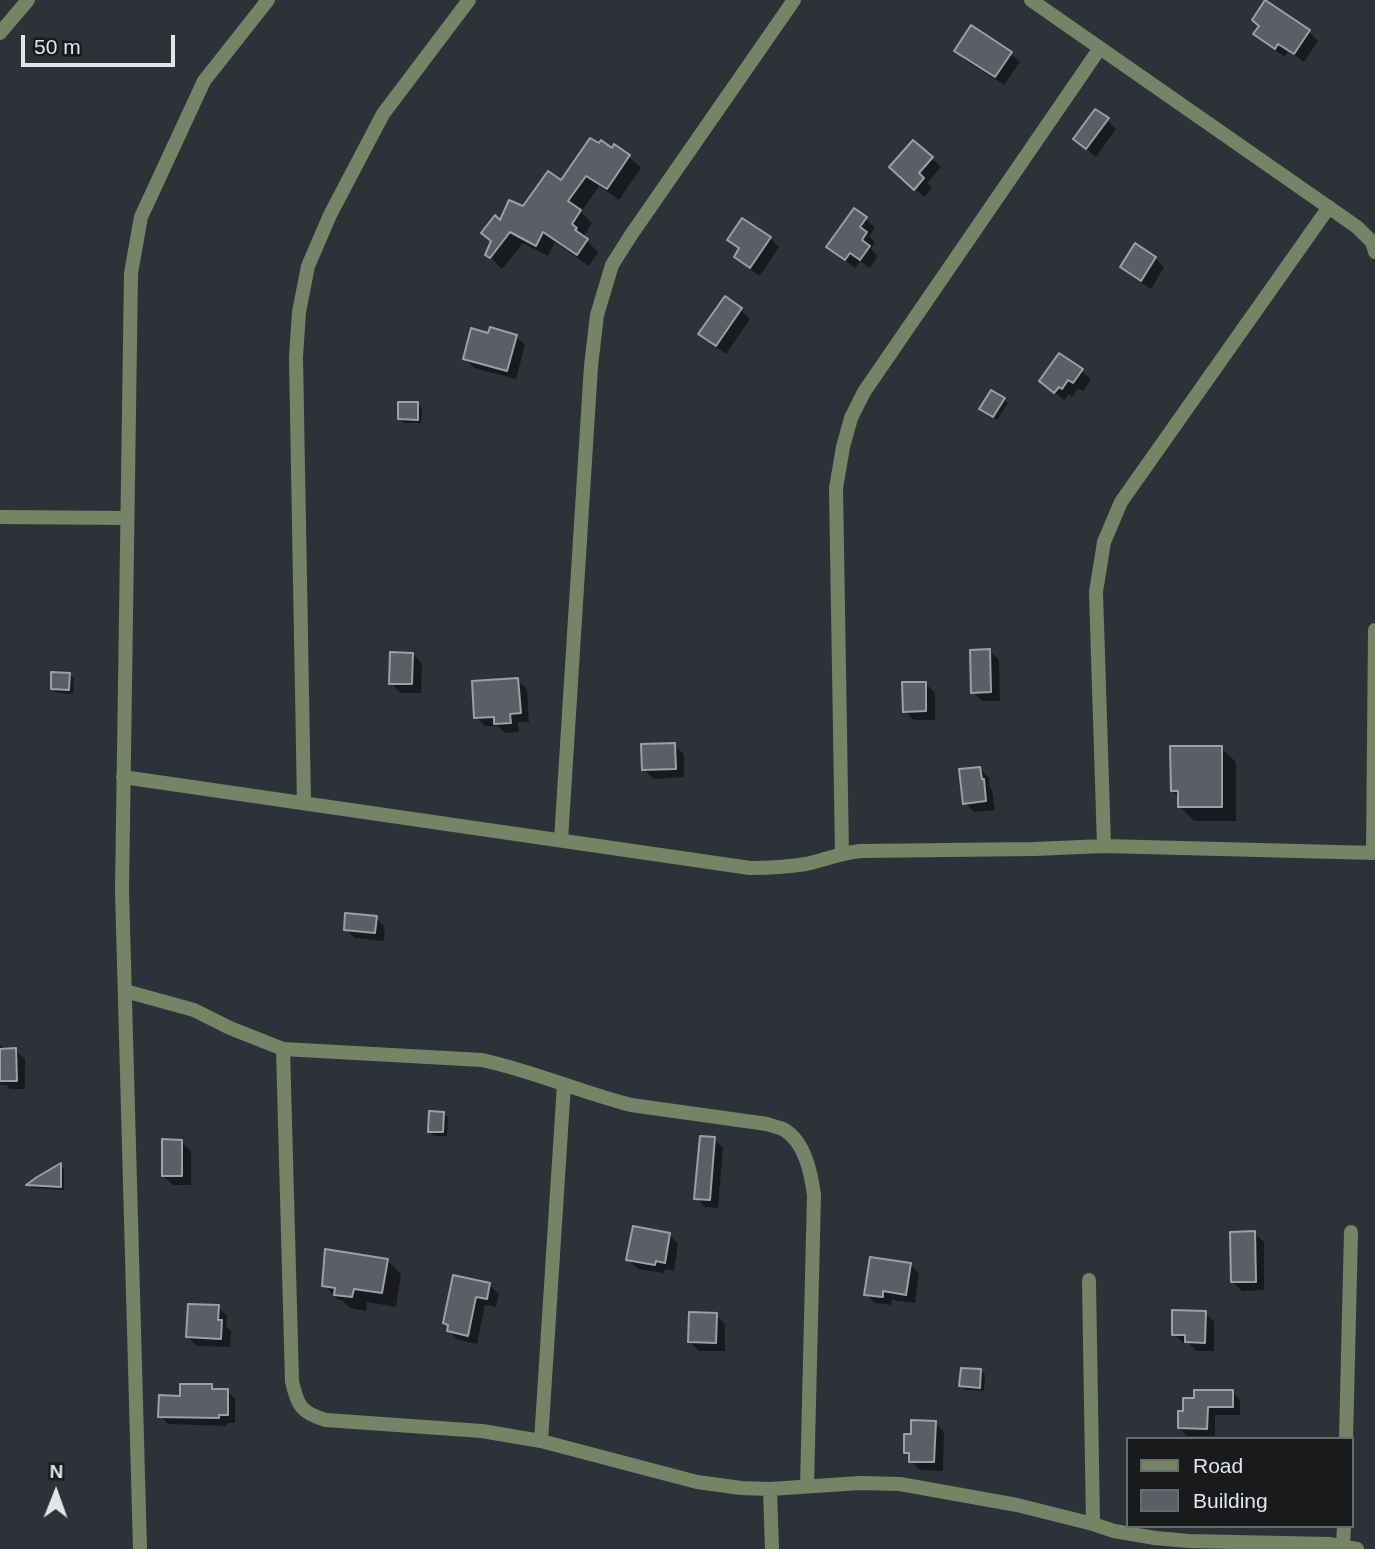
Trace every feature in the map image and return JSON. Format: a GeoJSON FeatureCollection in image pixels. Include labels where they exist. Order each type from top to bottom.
{"type":"FeatureCollection","features":[{"type":"Feature","properties":{"kind":"street"},"geometry":{"type":"LineString","coordinates":[[0,33],[28,0]]}},
{"type":"Feature","properties":{"kind":"street"},"geometry":{"type":"LineString","coordinates":[[140,1549],[122,890],[131,273],[141,218],[204,80],[268,0]]}},
{"type":"Feature","properties":{"kind":"street"},"geometry":{"type":"LineString","coordinates":[[304,803],[296,357],[299,312],[307,266],[330,215],[383,114],[469,0]]}},
{"type":"Feature","properties":{"kind":"street"},"geometry":{"type":"LineString","coordinates":[[561,840],[591,366],[597,315],[612,265],[631,234],[794,0]]}},
{"type":"Feature","properties":{"kind":"street"},"geometry":{"type":"LineString","coordinates":[[1031,0],[1357,227],[1371,242],[1375,252]]}},
{"type":"Feature","properties":{"kind":"street"},"geometry":{"type":"LineString","coordinates":[[842,853],[836,488],[850,418],[864,392],[1100,48]]}},
{"type":"Feature","properties":{"kind":"street"},"geometry":{"type":"LineString","coordinates":[[1104,846],[1096,592],[1104,542],[1121,502],[1329,207]]}},
{"type":"Feature","properties":{"kind":"street"},"geometry":{"type":"LineString","coordinates":[[0,517],[127,518]]}},
{"type":"Feature","properties":{"kind":"street"},"geometry":{"type":"LineString","coordinates":[[123,777],[750,868],[780,868],[860,851],[1104,846],[1374,853],[1375,630]]}},
{"type":"Feature","properties":{"kind":"street"},"geometry":{"type":"LineString","coordinates":[[125,991],[194,1010],[283,1049],[482,1060],[513,1067],[631,1105],[766,1124],[784,1130],[797,1141],[807,1164],[814,1195],[807,1486]]}},
{"type":"Feature","properties":{"kind":"street"},"geometry":{"type":"LineString","coordinates":[[283,1049],[292,1381],[302,1409],[311,1416],[326,1420],[482,1431],[541,1441],[697,1482],[741,1488],[900,1484],[1017,1505],[1114,1531],[1155,1538],[1318,1543],[1350,1547],[1345,1528]]}},
{"type":"Feature","properties":{"kind":"street"},"geometry":{"type":"LineString","coordinates":[[541,1441],[564,1084]]}},
{"type":"Feature","properties":{"kind":"street"},"geometry":{"type":"LineString","coordinates":[[1346,1437],[1351,1232]]}},
{"type":"Feature","properties":{"kind":"street"},"geometry":{"type":"LineString","coordinates":[[1090,1280],[1093,1524]]}},
{"type":"Feature","properties":{"kind":"street"},"geometry":{"type":"LineString","coordinates":[[770,1489],[772,1549]]}},
{"type":"Feature","properties":{"kind":"building"},"geometry":{"type":"Polygon","coordinates":[[[1265,0],[1310,30],[1294,54],[1278,44],[1275,49],[1253,34],[1259,26],[1252,20],[1265,0]]]}},
{"type":"Feature","properties":{"kind":"building"},"geometry":{"type":"Polygon","coordinates":[[[971,25],[1012,52],[995,77],[954,51],[971,25]]]}},
{"type":"Feature","properties":{"kind":"building"},"geometry":{"type":"Polygon","coordinates":[[[1095,109],[1109,118],[1086,149],[1073,139],[1095,109]]]}},
{"type":"Feature","properties":{"kind":"building"},"geometry":{"type":"Polygon","coordinates":[[[590,138],[599,143],[601,140],[612,148],[614,144],[630,155],[607,189],[586,176],[568,201],[581,210],[572,224],[577,228],[575,230],[588,239],[577,255],[543,232],[536,246],[510,232],[490,258],[485,255],[491,241],[481,233],[495,215],[500,220],[509,200],[523,206],[548,171],[561,180],[590,138]]]}},
{"type":"Feature","properties":{"kind":"building"},"geometry":{"type":"Polygon","coordinates":[[[913,140],[933,157],[919,173],[924,178],[914,190],[889,167],[913,140]]]}},
{"type":"Feature","properties":{"kind":"building"},"geometry":{"type":"Polygon","coordinates":[[[854,208],[867,217],[860,227],[867,232],[862,240],[870,246],[860,260],[850,253],[845,260],[826,247],[854,208]]]}},
{"type":"Feature","properties":{"kind":"building"},"geometry":{"type":"Polygon","coordinates":[[[742,218],[771,237],[750,268],[734,257],[739,248],[727,240],[742,218]]]}},
{"type":"Feature","properties":{"kind":"building"},"geometry":{"type":"Polygon","coordinates":[[[1135,243],[1156,257],[1141,281],[1120,267],[1135,243]]]}},
{"type":"Feature","properties":{"kind":"building"},"geometry":{"type":"Polygon","coordinates":[[[725,296],[742,308],[716,346],[698,334],[725,296]]]}},
{"type":"Feature","properties":{"kind":"building"},"geometry":{"type":"Polygon","coordinates":[[[490,327],[517,335],[507,371],[463,359],[471,328],[488,333],[490,327]]]}},
{"type":"Feature","properties":{"kind":"building"},"geometry":{"type":"Polygon","coordinates":[[[1059,353],[1083,369],[1073,383],[1068,380],[1062,389],[1059,387],[1054,393],[1039,381],[1059,353]]]}},
{"type":"Feature","properties":{"kind":"building"},"geometry":{"type":"Polygon","coordinates":[[[991,390],[1005,398],[993,417],[979,409],[991,390]]]}},
{"type":"Feature","properties":{"kind":"building"},"geometry":{"type":"Polygon","coordinates":[[[398,402],[418,402],[418,420],[398,419],[398,402]]]}},
{"type":"Feature","properties":{"kind":"building"},"geometry":{"type":"Polygon","coordinates":[[[990,649],[991,692],[971,693],[970,650],[990,649]]]}},
{"type":"Feature","properties":{"kind":"building"},"geometry":{"type":"Polygon","coordinates":[[[390,652],[413,653],[412,684],[389,684],[390,652]]]}},
{"type":"Feature","properties":{"kind":"building"},"geometry":{"type":"Polygon","coordinates":[[[51,672],[70,673],[69,690],[51,689],[51,672]]]}},
{"type":"Feature","properties":{"kind":"building"},"geometry":{"type":"Polygon","coordinates":[[[518,678],[521,713],[510,714],[511,723],[494,724],[494,717],[474,718],[472,681],[518,678]]]}},
{"type":"Feature","properties":{"kind":"building"},"geometry":{"type":"Polygon","coordinates":[[[902,682],[926,682],[926,711],[903,712],[902,682]]]}},
{"type":"Feature","properties":{"kind":"building"},"geometry":{"type":"Polygon","coordinates":[[[675,743],[676,769],[642,770],[641,744],[675,743]]]}},
{"type":"Feature","properties":{"kind":"building"},"geometry":{"type":"Polygon","coordinates":[[[1170,746],[1222,746],[1222,807],[1178,807],[1178,791],[1171,791],[1170,746]]]}},
{"type":"Feature","properties":{"kind":"building"},"geometry":{"type":"Polygon","coordinates":[[[980,767],[986,801],[963,804],[959,769],[980,767]]]}},
{"type":"Feature","properties":{"kind":"building"},"geometry":{"type":"Polygon","coordinates":[[[345,913],[377,916],[375,933],[344,930],[345,913]]]}},
{"type":"Feature","properties":{"kind":"building"},"geometry":{"type":"Polygon","coordinates":[[[16,1048],[17,1081],[0,1081],[0,1049],[16,1048]]]}},
{"type":"Feature","properties":{"kind":"building"},"geometry":{"type":"Polygon","coordinates":[[[429,1111],[444,1112],[443,1132],[428,1132],[429,1111]]]}},
{"type":"Feature","properties":{"kind":"building"},"geometry":{"type":"Polygon","coordinates":[[[700,1136],[715,1137],[710,1200],[694,1199],[700,1136]]]}},
{"type":"Feature","properties":{"kind":"building"},"geometry":{"type":"Polygon","coordinates":[[[162,1139],[182,1140],[182,1176],[162,1176],[162,1139]]]}},
{"type":"Feature","properties":{"kind":"building"},"geometry":{"type":"Polygon","coordinates":[[[61,1163],[61,1187],[26,1185],[37,1177],[61,1163]]]}},
{"type":"Feature","properties":{"kind":"building"},"geometry":{"type":"Polygon","coordinates":[[[633,1226],[670,1233],[665,1263],[656,1261],[655,1265],[626,1260],[633,1226]]]}},
{"type":"Feature","properties":{"kind":"building"},"geometry":{"type":"Polygon","coordinates":[[[1255,1231],[1256,1282],[1231,1282],[1230,1232],[1255,1231]]]}},
{"type":"Feature","properties":{"kind":"building"},"geometry":{"type":"Polygon","coordinates":[[[325,1249],[388,1259],[382,1293],[354,1289],[352,1297],[334,1295],[335,1288],[322,1286],[325,1249]]]}},
{"type":"Feature","properties":{"kind":"building"},"geometry":{"type":"Polygon","coordinates":[[[870,1257],[911,1263],[906,1295],[883,1291],[883,1297],[864,1295],[870,1257]]]}},
{"type":"Feature","properties":{"kind":"building"},"geometry":{"type":"Polygon","coordinates":[[[453,1275],[490,1283],[487,1299],[476,1297],[468,1336],[447,1331],[448,1325],[443,1323],[453,1275]]]}},
{"type":"Feature","properties":{"kind":"building"},"geometry":{"type":"Polygon","coordinates":[[[188,1304],[219,1305],[218,1320],[222,1320],[221,1339],[186,1337],[188,1304]]]}},
{"type":"Feature","properties":{"kind":"building"},"geometry":{"type":"Polygon","coordinates":[[[1172,1310],[1206,1311],[1205,1343],[1185,1342],[1185,1335],[1172,1335],[1172,1310]]]}},
{"type":"Feature","properties":{"kind":"building"},"geometry":{"type":"Polygon","coordinates":[[[689,1312],[717,1313],[716,1343],[688,1342],[689,1312]]]}},
{"type":"Feature","properties":{"kind":"building"},"geometry":{"type":"Polygon","coordinates":[[[961,1368],[981,1369],[980,1388],[959,1386],[961,1368]]]}},
{"type":"Feature","properties":{"kind":"building"},"geometry":{"type":"Polygon","coordinates":[[[180,1384],[212,1384],[212,1389],[228,1389],[228,1415],[219,1415],[219,1418],[158,1417],[159,1395],[180,1396],[180,1384]]]}},
{"type":"Feature","properties":{"kind":"building"},"geometry":{"type":"Polygon","coordinates":[[[1194,1390],[1233,1390],[1233,1407],[1208,1407],[1207,1429],[1178,1428],[1178,1411],[1183,1411],[1183,1398],[1194,1398],[1194,1390]]]}},
{"type":"Feature","properties":{"kind":"building"},"geometry":{"type":"Polygon","coordinates":[[[911,1420],[936,1421],[934,1462],[909,1462],[909,1453],[904,1453],[904,1434],[911,1434],[911,1420]]]}}]}
